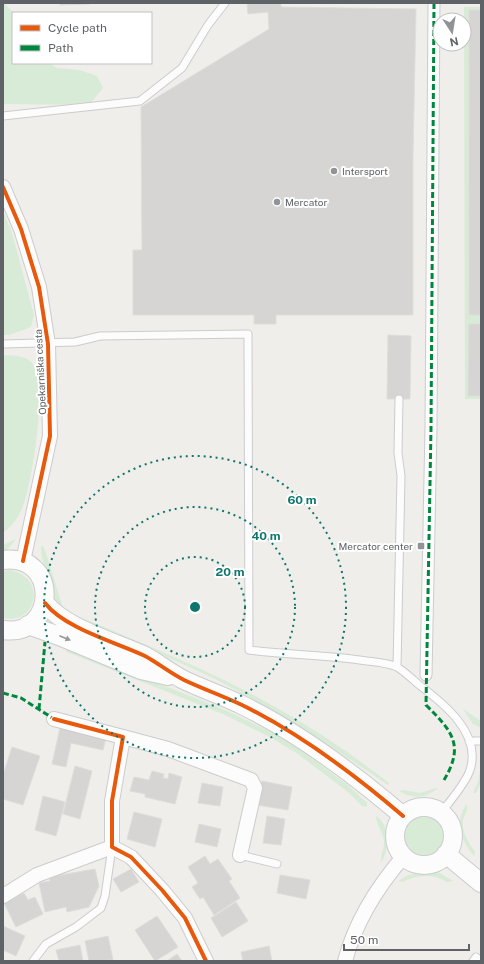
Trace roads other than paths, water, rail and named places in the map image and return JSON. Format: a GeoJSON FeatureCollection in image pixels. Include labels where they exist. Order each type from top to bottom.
{"type":"FeatureCollection","features":[{"type":"Feature","properties":{"kind":"street"},"geometry":{"type":"LineString","coordinates":[[426,675],[431,428],[434,3]]}},
{"type":"Feature","properties":{"kind":"street","name":"Opekarniška cesta"},"geometry":{"type":"LineString","coordinates":[[3,187],[21,229],[39,287],[48,344],[50,436],[23,562]]}},
{"type":"Feature","properties":{"kind":"street"},"geometry":{"type":"LineString","coordinates":[[3,560],[23,562],[29,565],[39,575],[45,588],[45,603],[40,613],[28,625],[15,630],[3,630]]}},
{"type":"Feature","properties":{"kind":"street"},"geometry":{"type":"LineString","coordinates":[[45,603],[53,613],[65,621],[146,657],[182,679],[242,705],[284,728],[322,752],[403,816]]}},
{"type":"Feature","properties":{"kind":"street"},"geometry":{"type":"LineString","coordinates":[[28,625],[59,636],[141,670],[182,679]]}},
{"type":"Feature","properties":{"kind":"street"},"geometry":{"type":"LineString","coordinates":[[54,719],[168,750],[251,780],[255,788],[240,855]]}},
{"type":"Feature","properties":{"kind":"street"},"geometry":{"type":"LineString","coordinates":[[112,846],[112,801],[124,737]]}},
{"type":"Feature","properties":{"kind":"street"},"geometry":{"type":"LineString","coordinates":[[422,808],[434,809],[441,813],[448,819],[452,828],[453,837],[451,846],[439,861],[425,864],[412,862],[404,856],[396,841],[398,824],[403,816],[410,811],[422,808]]}},
{"type":"Feature","properties":{"kind":"street"},"geometry":{"type":"LineString","coordinates":[[3,896],[37,874],[112,846]]}},
{"type":"Feature","properties":{"kind":"street"},"geometry":{"type":"LineString","coordinates":[[112,846],[131,857],[186,918],[206,961]]}},
{"type":"Feature","properties":{"kind":"street"},"geometry":{"type":"LineString","coordinates":[[446,854],[481,883]]}},
{"type":"Feature","properties":{"kind":"street"},"geometry":{"type":"LineString","coordinates":[[345,961],[348,949],[372,901],[386,877],[404,856]]}},
{"type":"Feature","properties":{"kind":"lane"},"geometry":{"type":"LineString","coordinates":[[3,116],[140,101],[182,68],[208,25],[225,3]]}},
{"type":"Feature","properties":{"kind":"lane"},"geometry":{"type":"LineString","coordinates":[[3,344],[48,344],[75,342],[100,336],[248,334],[249,650],[281,654],[346,657],[397,667],[451,711],[464,728],[469,741],[471,748],[470,770],[441,813]]}},
{"type":"Feature","properties":{"kind":"lane"},"geometry":{"type":"LineString","coordinates":[[397,667],[401,491],[398,454],[398,399]]}},
{"type":"Feature","properties":{"kind":"lane"},"geometry":{"type":"LineString","coordinates":[[469,741],[481,741]]}},
{"type":"Feature","properties":{"kind":"lane"},"geometry":{"type":"LineString","coordinates":[[33,961],[46,944],[76,927],[101,908],[105,896],[112,846]]}},
{"type":"Feature","properties":{"kind":"lane"},"geometry":{"type":"LineString","coordinates":[[240,855],[277,864]]}},
{"type":"Feature","properties":{"kind":"lane"},"geometry":{"type":"LineString","coordinates":[[472,961],[476,957],[481,961]]}},
{"type":"Feature","properties":{"kind":"place","name":"Intersport"},"geometry":{"type":"Point","coordinates":[334,171]}},
{"type":"Feature","properties":{"kind":"place","name":"Mercator"},"geometry":{"type":"Point","coordinates":[277,202]}},
{"type":"Feature","properties":{"kind":"place","name":"Mercator center"},"geometry":{"type":"Point","coordinates":[421,546]}}]}
